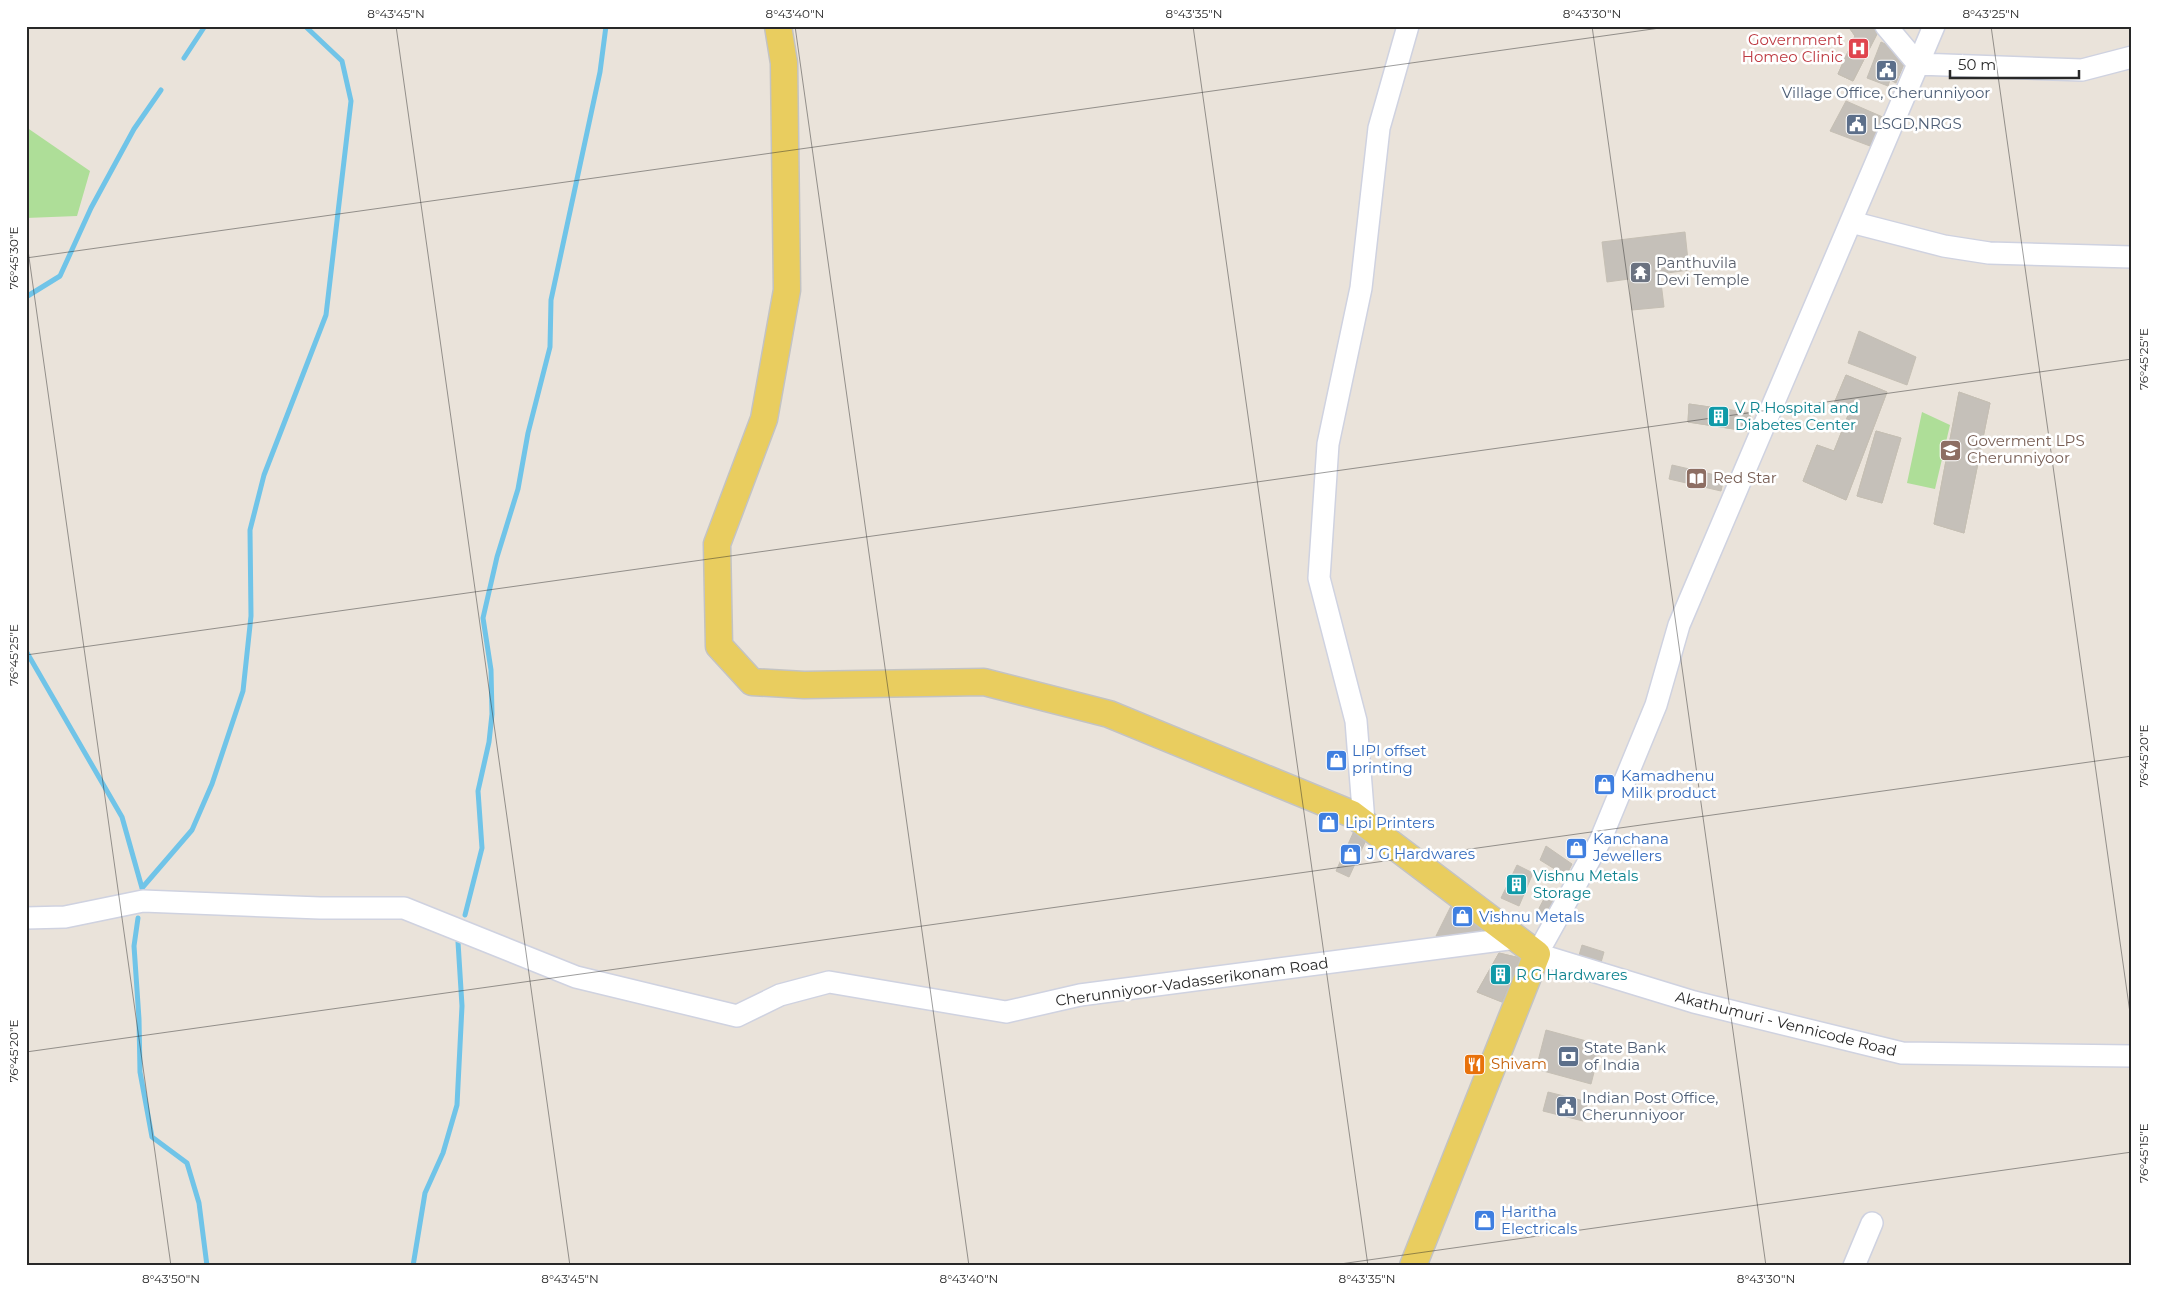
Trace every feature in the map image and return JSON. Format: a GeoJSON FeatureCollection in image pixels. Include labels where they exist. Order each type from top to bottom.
{"type":"FeatureCollection","features":[{"type":"Feature","properties":{"kind":"main road"},"geometry":{"type":"LineString","coordinates":[[778,26],[784,63],[787,290],[764,418],[717,544],[719,646],[752,682],[804,685],[984,682],[1109,714],[1352,814],[1536,954],[1413,1266]]}},
{"type":"Feature","properties":{"kind":"street"},"geometry":{"type":"LineString","coordinates":[[1364,822],[1356,721],[1319,578],[1328,444],[1361,288],[1379,128],[1408,26]]}},
{"type":"Feature","properties":{"kind":"street"},"geometry":{"type":"LineString","coordinates":[[1886,26],[1918,64],[2082,70],[2132,57]]}},
{"type":"Feature","properties":{"kind":"street"},"geometry":{"type":"LineString","coordinates":[[1536,954],[1600,841],[1656,705],[1679,625],[1934,26]]}},
{"type":"Feature","properties":{"kind":"street"},"geometry":{"type":"LineString","coordinates":[[1851,222],[1944,246],[1989,253],[2132,257]]}},
{"type":"Feature","properties":{"kind":"street","name":"Cherunniyoor-Vadasserikonam Road"},"geometry":{"type":"LineString","coordinates":[[26,918],[65,917],[143,901],[320,908],[404,908],[576,977],[737,1016],[780,995],[829,982],[1006,1012],[1080,995],[1516,938]]}},
{"type":"Feature","properties":{"kind":"street","name":"Akathumuri - Vennicode Road"},"geometry":{"type":"LineString","coordinates":[[1536,954],[1694,1002],[1902,1054],[2132,1056]]}},
{"type":"Feature","properties":{"kind":"street"},"geometry":{"type":"LineString","coordinates":[[1854,1266],[1872,1223]]}},
{"type":"Feature","properties":{"kind":"green space"},"geometry":{"type":"Polygon","coordinates":[[[26,127],[90,171],[77,216],[26,218],[26,127]]]}},
{"type":"Feature","properties":{"kind":"green space"},"geometry":{"type":"Polygon","coordinates":[[[1922,412],[1950,425],[1935,489],[1907,483],[1922,412]]]}},
{"type":"Feature","properties":{"kind":"building"},"geometry":{"type":"Polygon","coordinates":[[[1848,26],[1872,26],[1878,32],[1853,81],[1838,74],[1855,36],[1848,26]]]}},
{"type":"Feature","properties":{"kind":"building"},"geometry":{"type":"Polygon","coordinates":[[[1848,26],[1872,26],[1878,32],[1853,81],[1838,74],[1855,36],[1848,26]]]}},
{"type":"Feature","properties":{"kind":"building","name":"Village Office, Cherunniyoor"},"geometry":{"type":"Polygon","coordinates":[[[1881,42],[1903,52],[1900,59],[1905,62],[1896,83],[1890,80],[1888,86],[1867,78],[1881,42]]]}},
{"type":"Feature","properties":{"kind":"building","name":"LSGD,NRGS"},"geometry":{"type":"Polygon","coordinates":[[[1846,101],[1885,118],[1870,146],[1830,131],[1846,101]]]}},
{"type":"Feature","properties":{"kind":"building","name":"Panthuvila Devi Temple"},"geometry":{"type":"Polygon","coordinates":[[[1685,232],[1689,270],[1660,274],[1664,307],[1632,310],[1629,279],[1607,282],[1602,242],[1685,232]]]}},
{"type":"Feature","properties":{"kind":"building"},"geometry":{"type":"Polygon","coordinates":[[[1859,331],[1916,357],[1907,385],[1848,363],[1859,331]]]}},
{"type":"Feature","properties":{"kind":"building"},"geometry":{"type":"Polygon","coordinates":[[[1846,375],[1887,392],[1846,500],[1803,481],[1817,445],[1834,451],[1849,413],[1833,406],[1846,375]]]}},
{"type":"Feature","properties":{"kind":"building"},"geometry":{"type":"Polygon","coordinates":[[[1846,375],[1887,392],[1846,500],[1803,481],[1817,445],[1834,451],[1849,413],[1833,406],[1846,375]]]}},
{"type":"Feature","properties":{"kind":"building"},"geometry":{"type":"Polygon","coordinates":[[[1959,392],[1990,403],[1964,533],[1934,524],[1959,392]]]}},
{"type":"Feature","properties":{"kind":"building"},"geometry":{"type":"Polygon","coordinates":[[[1959,392],[1990,403],[1964,533],[1934,524],[1959,392]]]}},
{"type":"Feature","properties":{"kind":"building","name":"V R Hospital and Diabetes Center"},"geometry":{"type":"Polygon","coordinates":[[[1689,404],[1751,413],[1747,431],[1688,422],[1689,404]]]}},
{"type":"Feature","properties":{"kind":"building","name":"V R Hospital and Diabetes Center"},"geometry":{"type":"Polygon","coordinates":[[[1689,404],[1751,413],[1747,431],[1688,422],[1689,404]]]}},
{"type":"Feature","properties":{"kind":"building"},"geometry":{"type":"Polygon","coordinates":[[[1876,431],[1901,438],[1882,503],[1857,496],[1876,431]]]}},
{"type":"Feature","properties":{"kind":"building"},"geometry":{"type":"Polygon","coordinates":[[[1876,431],[1901,438],[1882,503],[1857,496],[1876,431]]]}},
{"type":"Feature","properties":{"kind":"building","name":"Red Star"},"geometry":{"type":"Polygon","coordinates":[[[1672,465],[1724,477],[1721,491],[1669,479],[1672,465]]]}},
{"type":"Feature","properties":{"kind":"building","name":"J G Hardwares"},"geometry":{"type":"Polygon","coordinates":[[[1354,831],[1367,838],[1349,877],[1336,871],[1354,831]]]}},
{"type":"Feature","properties":{"kind":"building"},"geometry":{"type":"Polygon","coordinates":[[[1546,846],[1572,864],[1566,876],[1540,860],[1546,846]]]}},
{"type":"Feature","properties":{"kind":"building","name":"Vishnu Metals Storage"},"geometry":{"type":"Polygon","coordinates":[[[1517,865],[1533,873],[1519,906],[1501,898],[1517,865]]]}},
{"type":"Feature","properties":{"kind":"building"},"geometry":{"type":"Polygon","coordinates":[[[1546,895],[1556,901],[1546,919],[1536,914],[1546,895]]]}},
{"type":"Feature","properties":{"kind":"building"},"geometry":{"type":"Polygon","coordinates":[[[1452,904],[1500,933],[1436,936],[1452,904]]]}},
{"type":"Feature","properties":{"kind":"building"},"geometry":{"type":"Polygon","coordinates":[[[1582,945],[1604,952],[1600,966],[1578,959],[1582,945]]]}},
{"type":"Feature","properties":{"kind":"building","name":"R G Hardwares"},"geometry":{"type":"Polygon","coordinates":[[[1499,953],[1520,958],[1502,1002],[1477,992],[1499,953]]]}},
{"type":"Feature","properties":{"kind":"building","name":"R G Hardwares"},"geometry":{"type":"Polygon","coordinates":[[[1499,953],[1520,958],[1502,1002],[1477,992],[1499,953]]]}},
{"type":"Feature","properties":{"kind":"building","name":"State Bank of India"},"geometry":{"type":"Polygon","coordinates":[[[1546,1030],[1601,1045],[1591,1084],[1536,1069],[1546,1030]]]}},
{"type":"Feature","properties":{"kind":"building","name":"Indian Post Office, Cherunniyoor"},"geometry":{"type":"Polygon","coordinates":[[[1548,1092],[1588,1102],[1583,1121],[1543,1111],[1548,1092]]]}},
{"type":"Feature","properties":{"kind":"waterway"},"geometry":{"type":"LineString","coordinates":[[184,58],[205,26]]}},
{"type":"Feature","properties":{"kind":"waterway"},"geometry":{"type":"LineString","coordinates":[[142,888],[192,830],[212,784],[243,691],[251,616],[250,530],[264,475],[326,315],[351,101],[342,61],[305,26]]}},
{"type":"Feature","properties":{"kind":"waterway"},"geometry":{"type":"LineString","coordinates":[[465,915],[482,848],[478,791],[489,742],[492,714],[491,670],[483,618],[497,557],[518,489],[528,433],[550,347],[551,300],[600,72],[606,26]]}},
{"type":"Feature","properties":{"kind":"waterway"},"geometry":{"type":"LineString","coordinates":[[26,297],[60,276],[91,208],[134,129],[161,90]]}},
{"type":"Feature","properties":{"kind":"waterway"},"geometry":{"type":"LineString","coordinates":[[26,651],[122,817],[142,888]]}},
{"type":"Feature","properties":{"kind":"waterway"},"geometry":{"type":"LineString","coordinates":[[138,918],[134,946],[139,1019],[140,1072],[152,1137],[187,1163],[199,1203],[207,1266]]}},
{"type":"Feature","properties":{"kind":"waterway"},"geometry":{"type":"LineString","coordinates":[[413,1266],[425,1193],[443,1153],[457,1105],[462,1006],[458,942]]}},
{"type":"Feature","properties":{"kind":"place","name":"Government Homeo Clinic"},"geometry":{"type":"Point","coordinates":[1859,49]}},
{"type":"Feature","properties":{"kind":"place","name":"Village Office, Cherunniyoor"},"geometry":{"type":"Point","coordinates":[1886,70]}},
{"type":"Feature","properties":{"kind":"place","name":"LSGD,NRGS"},"geometry":{"type":"Point","coordinates":[1857,124]}},
{"type":"Feature","properties":{"kind":"place","name":"Panthuvila Devi Temple"},"geometry":{"type":"Point","coordinates":[1640,272]}},
{"type":"Feature","properties":{"kind":"place","name":"V R Hospital and Diabetes Center"},"geometry":{"type":"Point","coordinates":[1719,417]}},
{"type":"Feature","properties":{"kind":"place","name":"Goverment LPS Cherunniyoor"},"geometry":{"type":"Point","coordinates":[1951,450]}},
{"type":"Feature","properties":{"kind":"place","name":"Red Star"},"geometry":{"type":"Point","coordinates":[1697,478]}},
{"type":"Feature","properties":{"kind":"place","name":"LIPI offset printing"},"geometry":{"type":"Point","coordinates":[1336,760]}},
{"type":"Feature","properties":{"kind":"place","name":"Kamadhenu Milk product"},"geometry":{"type":"Point","coordinates":[1605,785]}},
{"type":"Feature","properties":{"kind":"place","name":"Lipi Printers"},"geometry":{"type":"Point","coordinates":[1329,823]}},
{"type":"Feature","properties":{"kind":"place","name":"Kanchana Jewellers"},"geometry":{"type":"Point","coordinates":[1577,848]}},
{"type":"Feature","properties":{"kind":"place","name":"J G Hardwares"},"geometry":{"type":"Point","coordinates":[1351,854]}},
{"type":"Feature","properties":{"kind":"place","name":"Vishnu Metals Storage"},"geometry":{"type":"Point","coordinates":[1517,885]}},
{"type":"Feature","properties":{"kind":"place","name":"Vishnu Metals"},"geometry":{"type":"Point","coordinates":[1463,917]}},
{"type":"Feature","properties":{"kind":"place","name":"R G Hardwares"},"geometry":{"type":"Point","coordinates":[1500,975]}},
{"type":"Feature","properties":{"kind":"place","name":"State Bank of India"},"geometry":{"type":"Point","coordinates":[1568,1057]}},
{"type":"Feature","properties":{"kind":"place","name":"Shivam"},"geometry":{"type":"Point","coordinates":[1475,1064]}},
{"type":"Feature","properties":{"kind":"place","name":"Indian Post Office, Cherunniyoor"},"geometry":{"type":"Point","coordinates":[1566,1107]}},
{"type":"Feature","properties":{"kind":"place","name":"Haritha Electricals"},"geometry":{"type":"Point","coordinates":[1485,1221]}}]}
